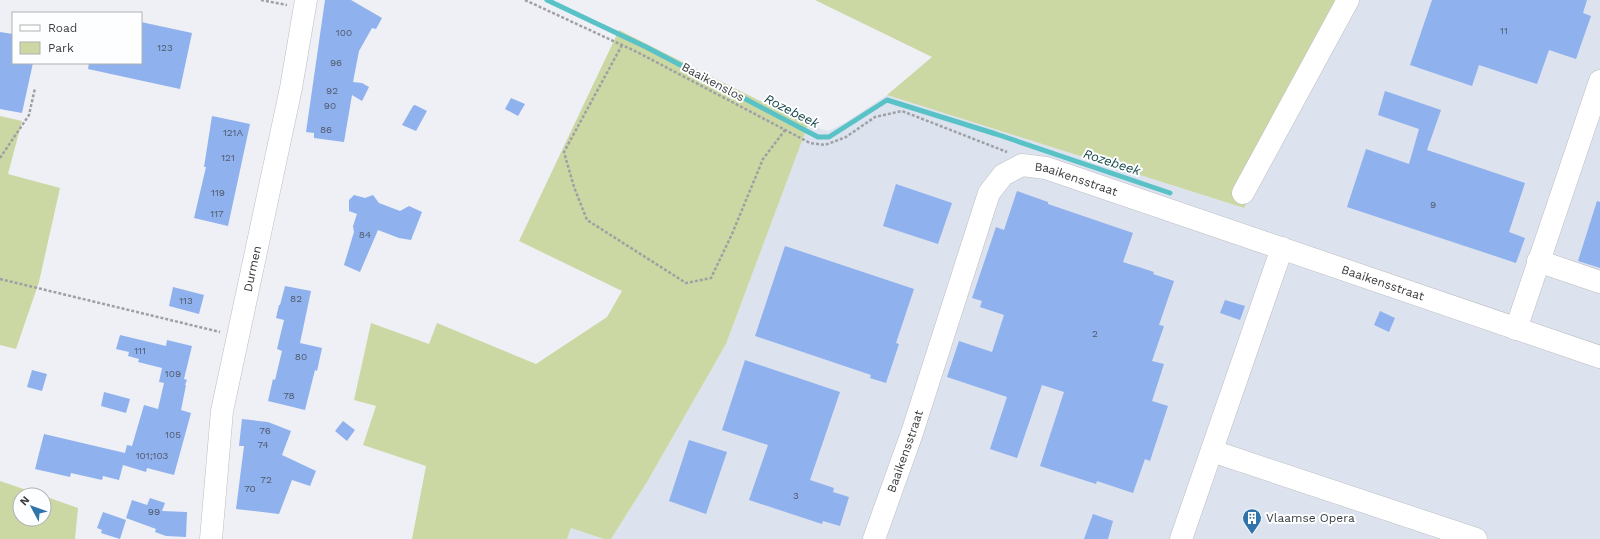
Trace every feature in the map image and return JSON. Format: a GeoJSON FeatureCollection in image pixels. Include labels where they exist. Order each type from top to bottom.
{"type":"FeatureCollection","features":[{"type":"Feature","properties":{"kind":"street"},"geometry":{"type":"LineString","coordinates":[[1243,193],[1348,0]]}},
{"type":"Feature","properties":{"kind":"street","name":"Durmen"},"geometry":{"type":"LineString","coordinates":[[211,539],[222,411],[291,88],[306,4]]}},
{"type":"Feature","properties":{"kind":"street"},"geometry":{"type":"LineString","coordinates":[[1516,329],[1600,81]]}},
{"type":"Feature","properties":{"kind":"street","name":"Baaikensstraat"},"geometry":{"type":"LineString","coordinates":[[874,539],[912,433],[989,193],[1003,175],[1022,165],[1046,168],[1600,357]]}},
{"type":"Feature","properties":{"kind":"street"},"geometry":{"type":"LineString","coordinates":[[1181,539],[1282,248]]}},
{"type":"Feature","properties":{"kind":"street"},"geometry":{"type":"LineString","coordinates":[[1538,262],[1600,282]]}},
{"type":"Feature","properties":{"kind":"street"},"geometry":{"type":"LineString","coordinates":[[1212,451],[1476,539]]}},
{"type":"Feature","properties":{"kind":"path"},"geometry":{"type":"LineString","coordinates":[[261,0],[306,4]]}},
{"type":"Feature","properties":{"kind":"path","name":"Baaikenslos"},"geometry":{"type":"LineString","coordinates":[[525,0],[622,45],[810,143],[825,145],[846,137],[875,116],[902,111],[1013,155],[1022,165]]}},
{"type":"Feature","properties":{"kind":"path"},"geometry":{"type":"LineString","coordinates":[[622,45],[564,152],[574,186],[587,220],[686,282],[711,278],[732,234],[764,159],[785,130]]}},
{"type":"Feature","properties":{"kind":"path"},"geometry":{"type":"LineString","coordinates":[[0,158],[29,115],[35,88]]}},
{"type":"Feature","properties":{"kind":"path"},"geometry":{"type":"LineString","coordinates":[[0,279],[238,336]]}},
{"type":"Feature","properties":{"kind":"shaded area"},"geometry":{"type":"Polygon","coordinates":[[[1358,0],[1600,0],[1600,539],[611,539],[647,482],[726,344],[808,125],[828,131],[843,124],[887,95],[1244,208],[1358,0]]]}},
{"type":"Feature","properties":{"kind":"shaded area"},"geometry":{"type":"Polygon","coordinates":[[[571,528],[604,539],[567,539],[571,528]]]}},
{"type":"Feature","properties":{"kind":"green space"},"geometry":{"type":"Polygon","coordinates":[[[815,0],[1358,0],[1244,208],[887,95],[932,57],[815,0]]]}},
{"type":"Feature","properties":{"kind":"green space"},"geometry":{"type":"Polygon","coordinates":[[[619,30],[808,125],[726,344],[647,482],[611,539],[604,539],[571,528],[567,539],[412,539],[426,466],[363,445],[376,406],[354,400],[371,323],[429,344],[437,323],[536,364],[607,317],[622,291],[519,241],[619,30]]]}},
{"type":"Feature","properties":{"kind":"green space"},"geometry":{"type":"Polygon","coordinates":[[[0,116],[22,121],[8,174],[60,188],[39,282],[16,349],[0,345],[0,116]]]}},
{"type":"Feature","properties":{"kind":"green space"},"geometry":{"type":"Polygon","coordinates":[[[0,481],[18,487],[12,487],[12,527],[52,527],[52,499],[78,508],[75,539],[0,539],[0,481]]]}},
{"type":"Feature","properties":{"kind":"building"},"geometry":{"type":"Polygon","coordinates":[[[325,0],[351,0],[382,18],[376,29],[372,28],[359,51],[353,82],[362,83],[369,87],[362,101],[352,95],[344,142],[314,138],[314,133],[306,132],[325,0]]]}},
{"type":"Feature","properties":{"kind":"building"},"geometry":{"type":"Polygon","coordinates":[[[1432,0],[1587,0],[1583,13],[1591,16],[1576,59],[1549,50],[1537,84],[1479,65],[1472,86],[1410,65],[1432,0]]]}},
{"type":"Feature","properties":{"kind":"building"},"geometry":{"type":"Polygon","coordinates":[[[142,22],[192,33],[180,89],[88,69],[89,64],[142,64],[142,22]]]}},
{"type":"Feature","properties":{"kind":"building"},"geometry":{"type":"Polygon","coordinates":[[[0,32],[12,34],[12,64],[33,64],[22,113],[0,109],[0,32]]]}},
{"type":"Feature","properties":{"kind":"building"},"geometry":{"type":"Polygon","coordinates":[[[1385,91],[1441,110],[1427,150],[1525,183],[1509,232],[1525,238],[1516,263],[1347,207],[1366,149],[1409,164],[1419,129],[1378,115],[1385,91]]]}},
{"type":"Feature","properties":{"kind":"building"},"geometry":{"type":"Polygon","coordinates":[[[511,98],[525,104],[518,116],[505,109],[511,98]]]}},
{"type":"Feature","properties":{"kind":"building"},"geometry":{"type":"Polygon","coordinates":[[[415,105],[427,111],[416,131],[402,125],[415,105]]]}},
{"type":"Feature","properties":{"kind":"building"},"geometry":{"type":"Polygon","coordinates":[[[212,116],[250,124],[228,226],[194,218],[206,167],[204,167],[212,116]]]}},
{"type":"Feature","properties":{"kind":"building"},"geometry":{"type":"Polygon","coordinates":[[[896,184],[952,203],[938,244],[883,226],[896,184]]]}},
{"type":"Feature","properties":{"kind":"building"},"geometry":{"type":"Polygon","coordinates":[[[1017,191],[1048,202],[1048,204],[1133,233],[1123,262],[1154,272],[1153,274],[1174,281],[1159,325],[1164,326],[1152,361],[1164,364],[1152,401],[1168,406],[1150,461],[1145,459],[1133,493],[1097,481],[1096,484],[1040,466],[1064,392],[1042,385],[1017,458],[990,449],[1007,397],[947,377],[959,341],[992,352],[1004,315],[980,307],[982,301],[972,298],[996,227],[1004,230],[1017,191]]]}},
{"type":"Feature","properties":{"kind":"building"},"geometry":{"type":"Polygon","coordinates":[[[354,195],[365,198],[373,195],[379,203],[400,211],[409,206],[422,212],[411,240],[399,238],[378,230],[360,272],[344,265],[354,232],[353,226],[357,214],[349,211],[349,200],[354,195]]]}},
{"type":"Feature","properties":{"kind":"building"},"geometry":{"type":"Polygon","coordinates":[[[1597,201],[1600,202],[1600,268],[1578,261],[1597,201]]]}},
{"type":"Feature","properties":{"kind":"building"},"geometry":{"type":"Polygon","coordinates":[[[785,246],[914,289],[896,343],[899,344],[886,383],[870,378],[871,375],[755,336],[785,246]]]}},
{"type":"Feature","properties":{"kind":"building"},"geometry":{"type":"Polygon","coordinates":[[[285,286],[311,291],[300,343],[322,348],[317,371],[315,370],[305,410],[268,401],[282,351],[277,349],[284,320],[276,318],[285,286]]]}},
{"type":"Feature","properties":{"kind":"building"},"geometry":{"type":"Polygon","coordinates":[[[173,287],[204,295],[199,314],[169,306],[173,287]]]}},
{"type":"Feature","properties":{"kind":"building"},"geometry":{"type":"Polygon","coordinates":[[[1225,300],[1245,306],[1240,320],[1220,313],[1225,300]]]}},
{"type":"Feature","properties":{"kind":"building"},"geometry":{"type":"Polygon","coordinates":[[[1380,311],[1395,318],[1389,332],[1374,325],[1380,311]]]}},
{"type":"Feature","properties":{"kind":"building"},"geometry":{"type":"Polygon","coordinates":[[[120,335],[166,346],[167,340],[192,346],[184,379],[187,380],[181,410],[191,413],[174,475],[147,468],[146,472],[123,465],[119,480],[103,476],[102,480],[71,473],[70,477],[35,469],[44,434],[125,453],[127,445],[132,446],[144,405],[158,409],[164,383],[159,382],[162,368],[138,362],[139,359],[128,356],[129,352],[116,349],[120,335]]]}},
{"type":"Feature","properties":{"kind":"building"},"geometry":{"type":"Polygon","coordinates":[[[745,360],[840,392],[810,480],[834,488],[833,492],[849,497],[840,526],[823,521],[822,524],[749,500],[768,445],[722,430],[745,360]]]}},
{"type":"Feature","properties":{"kind":"building"},"geometry":{"type":"Polygon","coordinates":[[[32,370],[47,374],[42,391],[27,387],[32,370]]]}},
{"type":"Feature","properties":{"kind":"building"},"geometry":{"type":"Polygon","coordinates":[[[104,392],[130,399],[126,413],[101,406],[104,392]]]}},
{"type":"Feature","properties":{"kind":"building"},"geometry":{"type":"Polygon","coordinates":[[[242,419],[268,422],[291,431],[282,455],[316,471],[310,486],[292,480],[279,514],[236,509],[244,446],[239,446],[242,419]]]}},
{"type":"Feature","properties":{"kind":"building"},"geometry":{"type":"Polygon","coordinates":[[[343,421],[355,430],[347,441],[335,431],[343,421]]]}},
{"type":"Feature","properties":{"kind":"building"},"geometry":{"type":"Polygon","coordinates":[[[689,440],[727,452],[706,514],[669,501],[689,440]]]}},
{"type":"Feature","properties":{"kind":"building"},"geometry":{"type":"Polygon","coordinates":[[[150,498],[165,503],[162,511],[187,512],[186,537],[166,536],[155,532],[156,529],[126,518],[132,500],[147,505],[150,498]]]}},
{"type":"Feature","properties":{"kind":"building"},"geometry":{"type":"Polygon","coordinates":[[[103,512],[126,520],[120,539],[101,533],[102,530],[97,528],[103,512]]]}},
{"type":"Feature","properties":{"kind":"building"},"geometry":{"type":"Polygon","coordinates":[[[1093,514],[1113,521],[1108,539],[1084,539],[1093,514]]]}},
{"type":"Feature","properties":{"kind":"waterway","name":"Rozebeek"},"geometry":{"type":"LineString","coordinates":[[547,0],[646,47],[818,137],[829,137],[887,100],[996,134],[1170,193]]}},
{"type":"Feature","properties":{"kind":"place","name":"Vlaamse Opera"},"geometry":{"type":"Point","coordinates":[1252,535]}}]}
